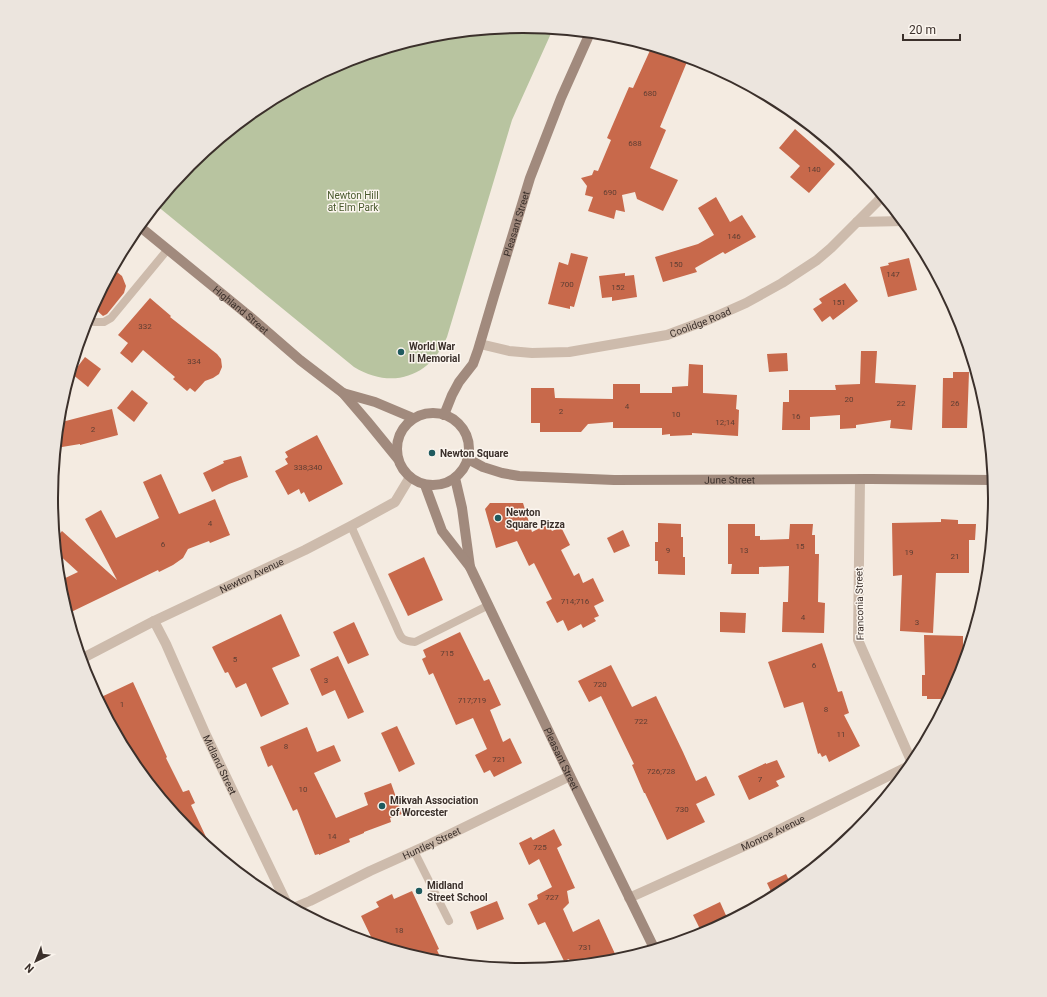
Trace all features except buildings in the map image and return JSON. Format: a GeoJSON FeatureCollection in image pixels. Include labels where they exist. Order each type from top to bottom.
{"type":"FeatureCollection","features":[{"type":"Feature","properties":{"kind":"main road","name":"Pleasant Street"},"geometry":{"type":"LineString","coordinates":[[444,414],[459,382],[473,364],[530,178],[561,98],[588,38]]}},
{"type":"Feature","properties":{"kind":"main road","name":"Highland Street"},"geometry":{"type":"LineString","coordinates":[[144,230],[248,314],[300,360],[343,393],[398,459]]}},
{"type":"Feature","properties":{"kind":"main road","name":"Highland Street"},"geometry":{"type":"LineString","coordinates":[[343,393],[375,402],[413,418]]}},
{"type":"Feature","properties":{"kind":"main road"},"geometry":{"type":"LineString","coordinates":[[434,412],[444,414],[454,419],[462,428],[467,437],[469,448],[468,459],[463,469],[455,478],[446,483],[425,485],[417,482],[402,469],[398,459],[397,444],[399,436],[402,429],[413,418],[434,412]]}},
{"type":"Feature","properties":{"kind":"main road","name":"June Street"},"geometry":{"type":"LineString","coordinates":[[468,459],[483,467],[502,473],[526,476],[614,480],[988,480]]}},
{"type":"Feature","properties":{"kind":"main road","name":"Pleasant Street"},"geometry":{"type":"LineString","coordinates":[[455,478],[462,508],[470,567]]}},
{"type":"Feature","properties":{"kind":"main road","name":"Pleasant Street"},"geometry":{"type":"LineString","coordinates":[[425,485],[442,530],[470,567],[653,945]]}},
{"type":"Feature","properties":{"kind":"street","name":"Coolidge Road"},"geometry":{"type":"LineString","coordinates":[[480,344],[509,351],[532,353],[567,352],[667,335],[710,319],[746,303],[782,283],[817,260],[831,248],[879,199]]}},
{"type":"Feature","properties":{"kind":"street"},"geometry":{"type":"LineString","coordinates":[[857,222],[897,221]]}},
{"type":"Feature","properties":{"kind":"street","name":"Newton Avenue"},"geometry":{"type":"LineString","coordinates":[[86,656],[154,621],[305,550],[395,502],[410,477]]}},
{"type":"Feature","properties":{"kind":"street","name":"Franconia Street"},"geometry":{"type":"LineString","coordinates":[[860,479],[858,640],[911,757]]}},
{"type":"Feature","properties":{"kind":"street","name":"Midland Street"},"geometry":{"type":"LineString","coordinates":[[154,621],[166,644],[205,733],[284,898]]}},
{"type":"Feature","properties":{"kind":"street","name":"Monroe Avenue"},"geometry":{"type":"LineString","coordinates":[[629,898],[760,839],[902,770]]}},
{"type":"Feature","properties":{"kind":"street","name":"Huntley Street"},"geometry":{"type":"LineString","coordinates":[[299,906],[310,902],[370,871],[430,844],[570,776]]}},
{"type":"Feature","properties":{"kind":"lane"},"geometry":{"type":"LineString","coordinates":[[93,321],[104,322],[111,318],[168,249]]}},
{"type":"Feature","properties":{"kind":"lane"},"geometry":{"type":"LineString","coordinates":[[351,526],[401,637],[406,641],[414,642],[489,605]]}},
{"type":"Feature","properties":{"kind":"lane"},"geometry":{"type":"LineString","coordinates":[[414,851],[449,920]]}},
{"type":"Feature","properties":{"kind":"green space","name":"Newton Hill at Elm Park"},"geometry":{"type":"Polygon","coordinates":[[[493,34],[551,34],[512,120],[447,337],[440,351],[431,362],[408,376],[382,378],[368,374],[354,367],[160,208],[194,169],[240,129],[291,95],[345,68],[403,49],[463,37],[493,34]]]}},
{"type":"Feature","properties":{"kind":"place","name":"World War II Memorial"},"geometry":{"type":"Point","coordinates":[401,352]}},
{"type":"Feature","properties":{"kind":"place","name":"Newton Square"},"geometry":{"type":"Point","coordinates":[432,453]}},
{"type":"Feature","properties":{"kind":"place","name":"Newton Square Pizza"},"geometry":{"type":"Point","coordinates":[498,518]}},
{"type":"Feature","properties":{"kind":"place","name":"Mikvah Association of Worcester"},"geometry":{"type":"Point","coordinates":[382,806]}},
{"type":"Feature","properties":{"kind":"place","name":"Midland Street School"},"geometry":{"type":"Point","coordinates":[419,891]}}]}
